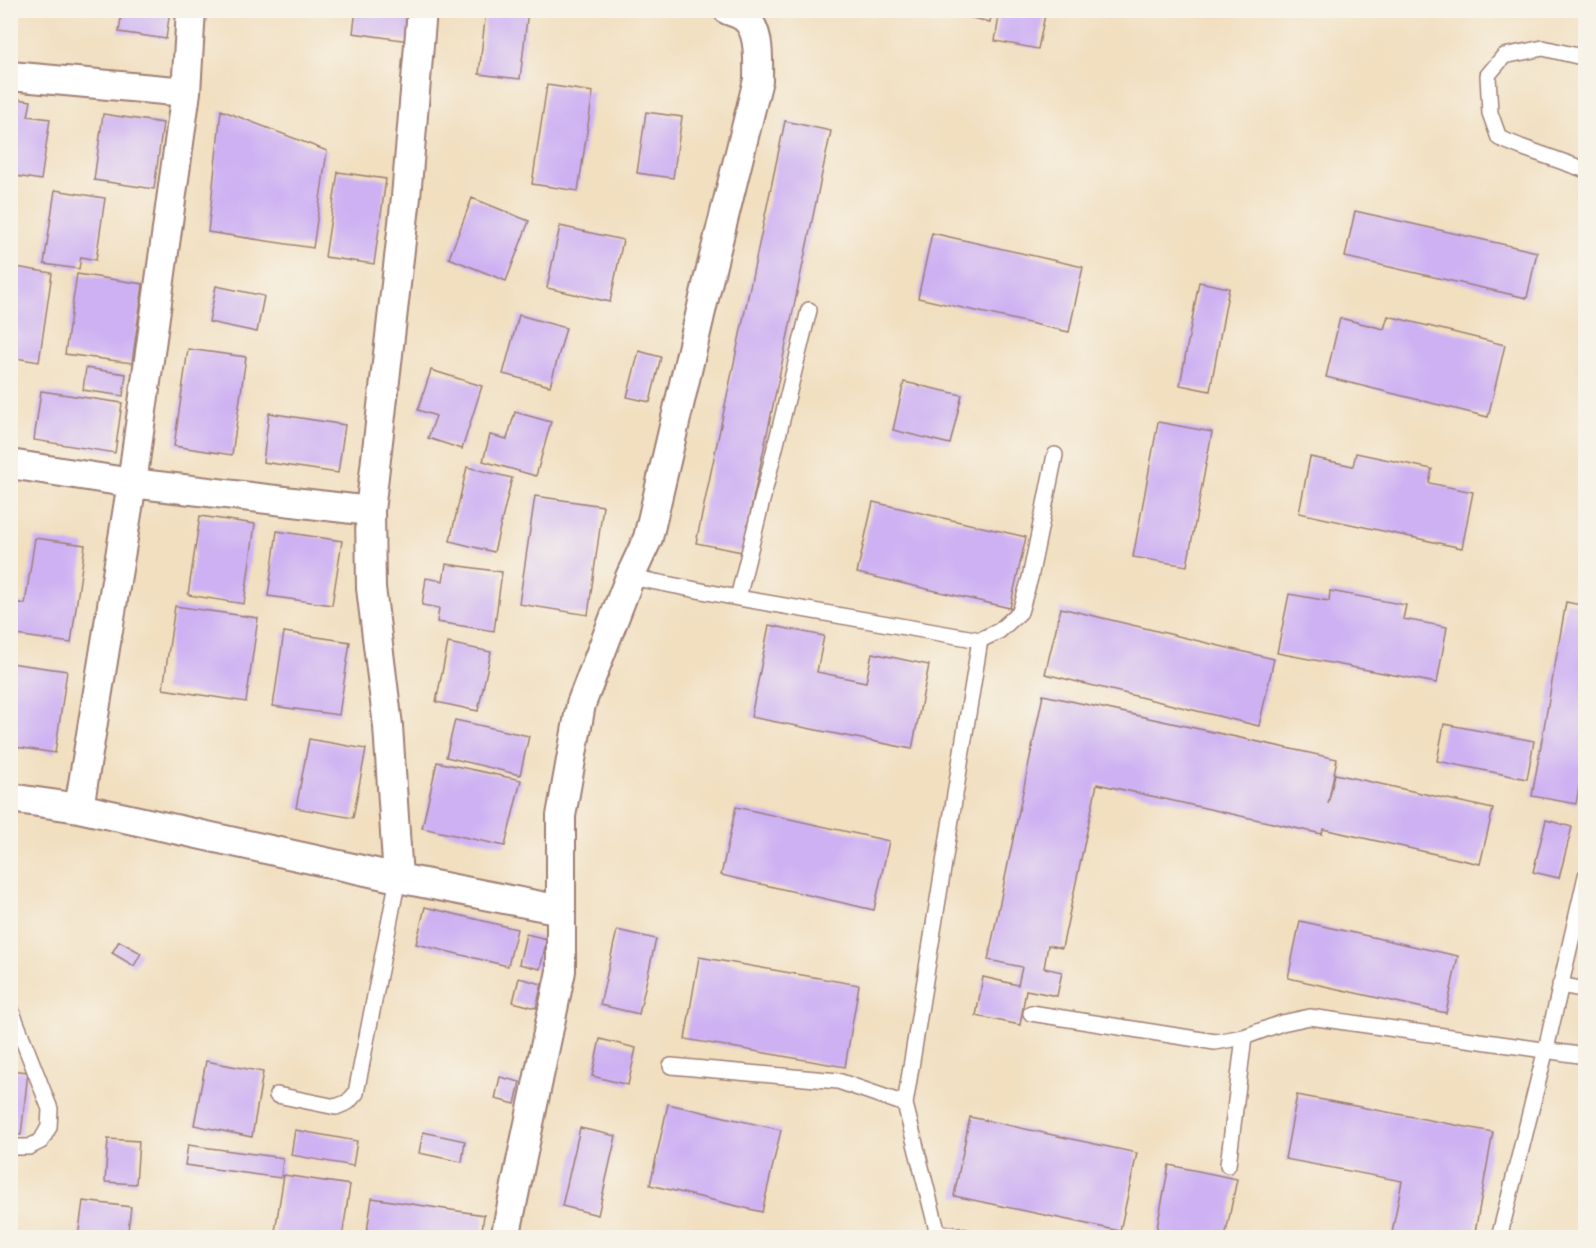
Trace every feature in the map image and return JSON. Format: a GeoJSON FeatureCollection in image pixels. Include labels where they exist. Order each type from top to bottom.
{"type":"FeatureCollection","features":[{"type":"Feature","properties":{"kind":"street"},"geometry":{"type":"LineString","coordinates":[[79,808],[132,483],[186,92],[191,10]]}},
{"type":"Feature","properties":{"kind":"street"},"geometry":{"type":"LineString","coordinates":[[398,878],[388,726],[371,588],[370,511],[406,197],[422,10]]}},
{"type":"Feature","properties":{"kind":"street"},"geometry":{"type":"LineString","coordinates":[[504,1238],[561,971],[561,816],[581,705],[630,577],[648,538],[708,280],[758,80],[758,46],[752,26],[743,16],[728,10]]}},
{"type":"Feature","properties":{"kind":"street"},"geometry":{"type":"LineString","coordinates":[[10,76],[186,92]]}},
{"type":"Feature","properties":{"kind":"street"},"geometry":{"type":"LineString","coordinates":[[10,464],[132,483],[370,511]]}},
{"type":"Feature","properties":{"kind":"street"},"geometry":{"type":"LineString","coordinates":[[10,798],[79,808],[398,878],[561,910]]}},
{"type":"Feature","properties":{"kind":"lane"},"geometry":{"type":"LineString","coordinates":[[1586,58],[1543,48],[1504,56],[1488,75],[1490,112],[1499,138],[1586,170]]}},
{"type":"Feature","properties":{"kind":"lane"},"geometry":{"type":"LineString","coordinates":[[738,598],[808,310]]}},
{"type":"Feature","properties":{"kind":"lane"},"geometry":{"type":"LineString","coordinates":[[630,577],[980,640],[999,632],[1020,612],[1030,578],[1055,455]]}},
{"type":"Feature","properties":{"kind":"lane"},"geometry":{"type":"LineString","coordinates":[[971,1238],[938,1235],[905,1104],[980,640]]}},
{"type":"Feature","properties":{"kind":"lane"},"geometry":{"type":"LineString","coordinates":[[1499,1238],[1586,876]]}},
{"type":"Feature","properties":{"kind":"lane"},"geometry":{"type":"LineString","coordinates":[[277,1095],[336,1107],[348,1102],[356,1093],[398,878]]}},
{"type":"Feature","properties":{"kind":"lane"},"geometry":{"type":"LineString","coordinates":[[1560,985],[1586,990]]}},
{"type":"Feature","properties":{"kind":"lane"},"geometry":{"type":"LineString","coordinates":[[10,1007],[50,1109],[49,1127],[40,1141],[29,1147],[10,1147]]}},
{"type":"Feature","properties":{"kind":"lane"},"geometry":{"type":"LineString","coordinates":[[1031,1013],[1215,1042],[1244,1037],[1282,1023],[1310,1017],[1586,1056]]}},
{"type":"Feature","properties":{"kind":"lane"},"geometry":{"type":"LineString","coordinates":[[1228,1165],[1244,1037]]}},
{"type":"Feature","properties":{"kind":"lane"},"geometry":{"type":"LineString","coordinates":[[671,1066],[838,1081],[905,1104]]}},
{"type":"Feature","properties":{"kind":"building"},"geometry":{"type":"Polygon","coordinates":[[[122,10],[170,10],[166,39],[119,32],[122,10]]]}},
{"type":"Feature","properties":{"kind":"building"},"geometry":{"type":"Polygon","coordinates":[[[356,10],[413,10],[409,41],[353,33],[356,10]]]}},
{"type":"Feature","properties":{"kind":"building"},"geometry":{"type":"Polygon","coordinates":[[[486,10],[528,10],[520,79],[479,74],[486,10]]]}},
{"type":"Feature","properties":{"kind":"building"},"geometry":{"type":"Polygon","coordinates":[[[937,10],[992,10],[990,22],[937,10]]]}},
{"type":"Feature","properties":{"kind":"building"},"geometry":{"type":"Polygon","coordinates":[[[1000,10],[1046,10],[1038,49],[995,41],[1000,10]]]}},
{"type":"Feature","properties":{"kind":"building"},"geometry":{"type":"Polygon","coordinates":[[[547,85],[593,92],[578,191],[532,184],[547,85]]]}},
{"type":"Feature","properties":{"kind":"building"},"geometry":{"type":"Polygon","coordinates":[[[10,98],[31,101],[28,116],[50,119],[41,180],[10,175],[10,98]]]}},
{"type":"Feature","properties":{"kind":"building"},"geometry":{"type":"Polygon","coordinates":[[[221,110],[327,151],[313,248],[208,232],[221,110]]]}},
{"type":"Feature","properties":{"kind":"building"},"geometry":{"type":"Polygon","coordinates":[[[646,112],[682,117],[673,178],[637,173],[646,112]]]}},
{"type":"Feature","properties":{"kind":"building"},"geometry":{"type":"Polygon","coordinates":[[[103,114],[163,123],[154,189],[94,180],[103,114]]]}},
{"type":"Feature","properties":{"kind":"building"},"geometry":{"type":"Polygon","coordinates":[[[785,121],[831,131],[742,552],[696,543],[785,121]]]}},
{"type":"Feature","properties":{"kind":"building"},"geometry":{"type":"Polygon","coordinates":[[[338,172],[386,179],[374,264],[325,257],[338,172]]]}},
{"type":"Feature","properties":{"kind":"building"},"geometry":{"type":"Polygon","coordinates":[[[55,190],[105,198],[96,260],[81,257],[79,269],[44,264],[55,190]]]}},
{"type":"Feature","properties":{"kind":"building"},"geometry":{"type":"Polygon","coordinates":[[[472,198],[529,221],[506,281],[449,258],[472,198]]]}},
{"type":"Feature","properties":{"kind":"building"},"geometry":{"type":"Polygon","coordinates":[[[1355,211],[1537,252],[1527,298],[1345,257],[1355,211]]]}},
{"type":"Feature","properties":{"kind":"building"},"geometry":{"type":"Polygon","coordinates":[[[560,226],[623,240],[610,302],[547,288],[560,226]]]}},
{"type":"Feature","properties":{"kind":"building"},"geometry":{"type":"Polygon","coordinates":[[[932,233],[1083,267],[1069,332],[918,298],[932,233]]]}},
{"type":"Feature","properties":{"kind":"building"},"geometry":{"type":"Polygon","coordinates":[[[16,267],[52,273],[39,362],[10,357],[10,308],[16,267]]]}},
{"type":"Feature","properties":{"kind":"building"},"geometry":{"type":"Polygon","coordinates":[[[77,274],[143,284],[132,363],[65,354],[77,274]]]}},
{"type":"Feature","properties":{"kind":"building"},"geometry":{"type":"Polygon","coordinates":[[[1199,282],[1229,288],[1210,391],[1180,385],[1199,282]]]}},
{"type":"Feature","properties":{"kind":"building"},"geometry":{"type":"Polygon","coordinates":[[[216,286],[264,296],[257,332],[209,322],[216,286]]]}},
{"type":"Feature","properties":{"kind":"building"},"geometry":{"type":"Polygon","coordinates":[[[519,315],[566,328],[550,386],[503,374],[519,315]]]}},
{"type":"Feature","properties":{"kind":"building"},"geometry":{"type":"Polygon","coordinates":[[[1388,316],[1505,345],[1488,417],[1326,377],[1340,318],[1384,329],[1388,316]]]}},
{"type":"Feature","properties":{"kind":"building"},"geometry":{"type":"Polygon","coordinates":[[[188,349],[246,357],[232,455],[174,446],[188,349]]]}},
{"type":"Feature","properties":{"kind":"building"},"geometry":{"type":"Polygon","coordinates":[[[639,351],[661,357],[650,402],[627,397],[639,351]]]}},
{"type":"Feature","properties":{"kind":"building"},"geometry":{"type":"Polygon","coordinates":[[[86,368],[126,374],[123,396],[83,390],[86,368]]]}},
{"type":"Feature","properties":{"kind":"building"},"geometry":{"type":"Polygon","coordinates":[[[431,370],[482,386],[462,449],[428,438],[436,416],[418,410],[431,370]]]}},
{"type":"Feature","properties":{"kind":"building"},"geometry":{"type":"Polygon","coordinates":[[[904,382],[962,395],[950,444],[893,430],[904,382]]]}},
{"type":"Feature","properties":{"kind":"building"},"geometry":{"type":"Polygon","coordinates":[[[41,391],[122,403],[115,453],[34,440],[41,391]]]}},
{"type":"Feature","properties":{"kind":"building"},"geometry":{"type":"Polygon","coordinates":[[[515,412],[551,422],[536,476],[483,461],[490,435],[507,439],[515,412]]]}},
{"type":"Feature","properties":{"kind":"building"},"geometry":{"type":"Polygon","coordinates":[[[269,413],[345,425],[338,473],[263,462],[269,413]]]}},
{"type":"Feature","properties":{"kind":"building"},"geometry":{"type":"Polygon","coordinates":[[[1158,422],[1212,432],[1187,566],[1133,557],[1158,422]]]}},
{"type":"Feature","properties":{"kind":"building"},"geometry":{"type":"Polygon","coordinates":[[[1356,453],[1432,469],[1429,483],[1473,492],[1462,548],[1299,513],[1310,457],[1353,466],[1356,453]]]}},
{"type":"Feature","properties":{"kind":"building"},"geometry":{"type":"Polygon","coordinates":[[[467,467],[512,478],[494,552],[450,541],[467,467]]]}},
{"type":"Feature","properties":{"kind":"building"},"geometry":{"type":"Polygon","coordinates":[[[535,496],[603,506],[588,615],[519,604],[535,496]]]}},
{"type":"Feature","properties":{"kind":"building"},"geometry":{"type":"Polygon","coordinates":[[[873,502],[1026,537],[1010,608],[857,573],[873,502]]]}},
{"type":"Feature","properties":{"kind":"building"},"geometry":{"type":"Polygon","coordinates":[[[200,516],[255,524],[244,604],[188,595],[200,516]]]}},
{"type":"Feature","properties":{"kind":"building"},"geometry":{"type":"Polygon","coordinates":[[[277,531],[342,541],[332,605],[268,596],[277,531]]]}},
{"type":"Feature","properties":{"kind":"building"},"geometry":{"type":"Polygon","coordinates":[[[35,538],[85,545],[71,643],[10,634],[10,601],[25,604],[35,538]]]}},
{"type":"Feature","properties":{"kind":"building"},"geometry":{"type":"Polygon","coordinates":[[[446,564],[502,572],[494,631],[437,622],[439,608],[422,605],[426,578],[443,581],[446,564]]]}},
{"type":"Feature","properties":{"kind":"building"},"geometry":{"type":"Polygon","coordinates":[[[1330,591],[1406,605],[1403,619],[1447,627],[1437,683],[1277,653],[1289,594],[1329,601],[1330,591]]]}},
{"type":"Feature","properties":{"kind":"building"},"geometry":{"type":"Polygon","coordinates":[[[1566,602],[1586,606],[1586,748],[1576,804],[1532,796],[1566,602]]]}},
{"type":"Feature","properties":{"kind":"building"},"geometry":{"type":"Polygon","coordinates":[[[175,606],[258,618],[246,702],[163,689],[175,606]]]}},
{"type":"Feature","properties":{"kind":"building"},"geometry":{"type":"Polygon","coordinates":[[[1061,608],[1274,659],[1259,726],[1045,674],[1061,608]]]}},
{"type":"Feature","properties":{"kind":"building"},"geometry":{"type":"Polygon","coordinates":[[[769,625],[824,636],[817,672],[866,682],[872,653],[929,665],[912,749],[751,717],[769,625]]]}},
{"type":"Feature","properties":{"kind":"building"},"geometry":{"type":"Polygon","coordinates":[[[284,632],[350,642],[339,715],[273,706],[284,632]]]}},
{"type":"Feature","properties":{"kind":"building"},"geometry":{"type":"Polygon","coordinates":[[[448,643],[491,652],[478,711],[436,702],[448,643]]]}},
{"type":"Feature","properties":{"kind":"building"},"geometry":{"type":"Polygon","coordinates":[[[10,663],[67,671],[55,753],[10,746],[10,663]]]}},
{"type":"Feature","properties":{"kind":"building"},"geometry":{"type":"Polygon","coordinates":[[[1043,695],[1337,759],[1328,804],[1335,774],[1493,809],[1480,864],[1323,829],[1322,834],[1097,784],[1062,948],[1048,945],[1044,968],[1062,972],[1057,996],[1026,990],[1020,1025],[976,1016],[983,977],[1018,985],[1022,967],[988,960],[1043,695]]]}},
{"type":"Feature","properties":{"kind":"building"},"geometry":{"type":"Polygon","coordinates":[[[455,720],[529,736],[520,775],[446,757],[455,720]]]}},
{"type":"Feature","properties":{"kind":"building"},"geometry":{"type":"Polygon","coordinates":[[[1444,724],[1534,741],[1527,779],[1437,761],[1444,724]]]}},
{"type":"Feature","properties":{"kind":"building"},"geometry":{"type":"Polygon","coordinates":[[[309,739],[366,749],[353,818],[296,808],[309,739]]]}},
{"type":"Feature","properties":{"kind":"building"},"geometry":{"type":"Polygon","coordinates":[[[437,762],[521,780],[505,846],[422,828],[437,762]]]}},
{"type":"Feature","properties":{"kind":"building"},"geometry":{"type":"Polygon","coordinates":[[[736,807],[889,841],[874,910],[721,875],[736,807]]]}},
{"type":"Feature","properties":{"kind":"building"},"geometry":{"type":"Polygon","coordinates":[[[1546,820],[1572,827],[1559,878],[1533,872],[1546,820]]]}},
{"type":"Feature","properties":{"kind":"building"},"geometry":{"type":"Polygon","coordinates":[[[425,907],[517,929],[508,966],[416,944],[425,907]]]}},
{"type":"Feature","properties":{"kind":"building"},"geometry":{"type":"Polygon","coordinates":[[[1300,921],[1458,956],[1446,1013],[1288,978],[1300,921]]]}},
{"type":"Feature","properties":{"kind":"building"},"geometry":{"type":"Polygon","coordinates":[[[617,930],[656,939],[639,1014],[600,1005],[617,930]]]}},
{"type":"Feature","properties":{"kind":"building"},"geometry":{"type":"Polygon","coordinates":[[[526,934],[547,939],[540,969],[519,964],[526,934]]]}},
{"type":"Feature","properties":{"kind":"building"},"geometry":{"type":"Polygon","coordinates":[[[119,941],[141,953],[134,966],[112,953],[119,941]]]}},
{"type":"Feature","properties":{"kind":"building"},"geometry":{"type":"Polygon","coordinates":[[[699,957],[859,985],[845,1067],[685,1039],[699,957]]]}},
{"type":"Feature","properties":{"kind":"building"},"geometry":{"type":"Polygon","coordinates":[[[519,978],[542,984],[536,1008],[513,1002],[519,978]]]}},
{"type":"Feature","properties":{"kind":"building"},"geometry":{"type":"Polygon","coordinates":[[[600,1039],[636,1048],[628,1085],[592,1076],[600,1039]]]}},
{"type":"Feature","properties":{"kind":"building"},"geometry":{"type":"Polygon","coordinates":[[[206,1061],[263,1072],[252,1137],[194,1125],[206,1061]]]}},
{"type":"Feature","properties":{"kind":"building"},"geometry":{"type":"Polygon","coordinates":[[[10,1070],[28,1072],[21,1135],[10,1134],[10,1070]]]}},
{"type":"Feature","properties":{"kind":"building"},"geometry":{"type":"Polygon","coordinates":[[[500,1077],[520,1082],[515,1104],[495,1099],[500,1077]]]}},
{"type":"Feature","properties":{"kind":"building"},"geometry":{"type":"Polygon","coordinates":[[[1297,1095],[1493,1132],[1474,1238],[1391,1238],[1402,1181],[1285,1159],[1297,1095]]]}},
{"type":"Feature","properties":{"kind":"building"},"geometry":{"type":"Polygon","coordinates":[[[668,1104],[781,1130],[762,1212],[650,1185],[668,1104]]]}},
{"type":"Feature","properties":{"kind":"building"},"geometry":{"type":"Polygon","coordinates":[[[970,1117],[1137,1153],[1120,1231],[954,1196],[970,1117]]]}},
{"type":"Feature","properties":{"kind":"building"},"geometry":{"type":"Polygon","coordinates":[[[580,1128],[616,1136],[598,1215],[562,1206],[580,1128]]]}},
{"type":"Feature","properties":{"kind":"building"},"geometry":{"type":"Polygon","coordinates":[[[295,1130],[357,1141],[353,1166],[291,1155],[295,1130]]]}},
{"type":"Feature","properties":{"kind":"building"},"geometry":{"type":"Polygon","coordinates":[[[423,1132],[465,1141],[462,1162],[419,1153],[423,1132]]]}},
{"type":"Feature","properties":{"kind":"building"},"geometry":{"type":"Polygon","coordinates":[[[108,1139],[139,1141],[136,1184],[105,1182],[108,1139]]]}},
{"type":"Feature","properties":{"kind":"building"},"geometry":{"type":"Polygon","coordinates":[[[188,1145],[283,1158],[281,1178],[185,1165],[188,1145]]]}},
{"type":"Feature","properties":{"kind":"building"},"geometry":{"type":"Polygon","coordinates":[[[1169,1165],[1237,1179],[1225,1238],[1155,1238],[1169,1165]]]}},
{"type":"Feature","properties":{"kind":"building"},"geometry":{"type":"Polygon","coordinates":[[[284,1175],[350,1185],[342,1238],[274,1238],[284,1175]]]}},
{"type":"Feature","properties":{"kind":"building"},"geometry":{"type":"Polygon","coordinates":[[[372,1198],[484,1215],[481,1238],[366,1238],[372,1198]]]}},
{"type":"Feature","properties":{"kind":"building"},"geometry":{"type":"Polygon","coordinates":[[[83,1201],[131,1207],[127,1238],[78,1238],[83,1201]]]}}]}
